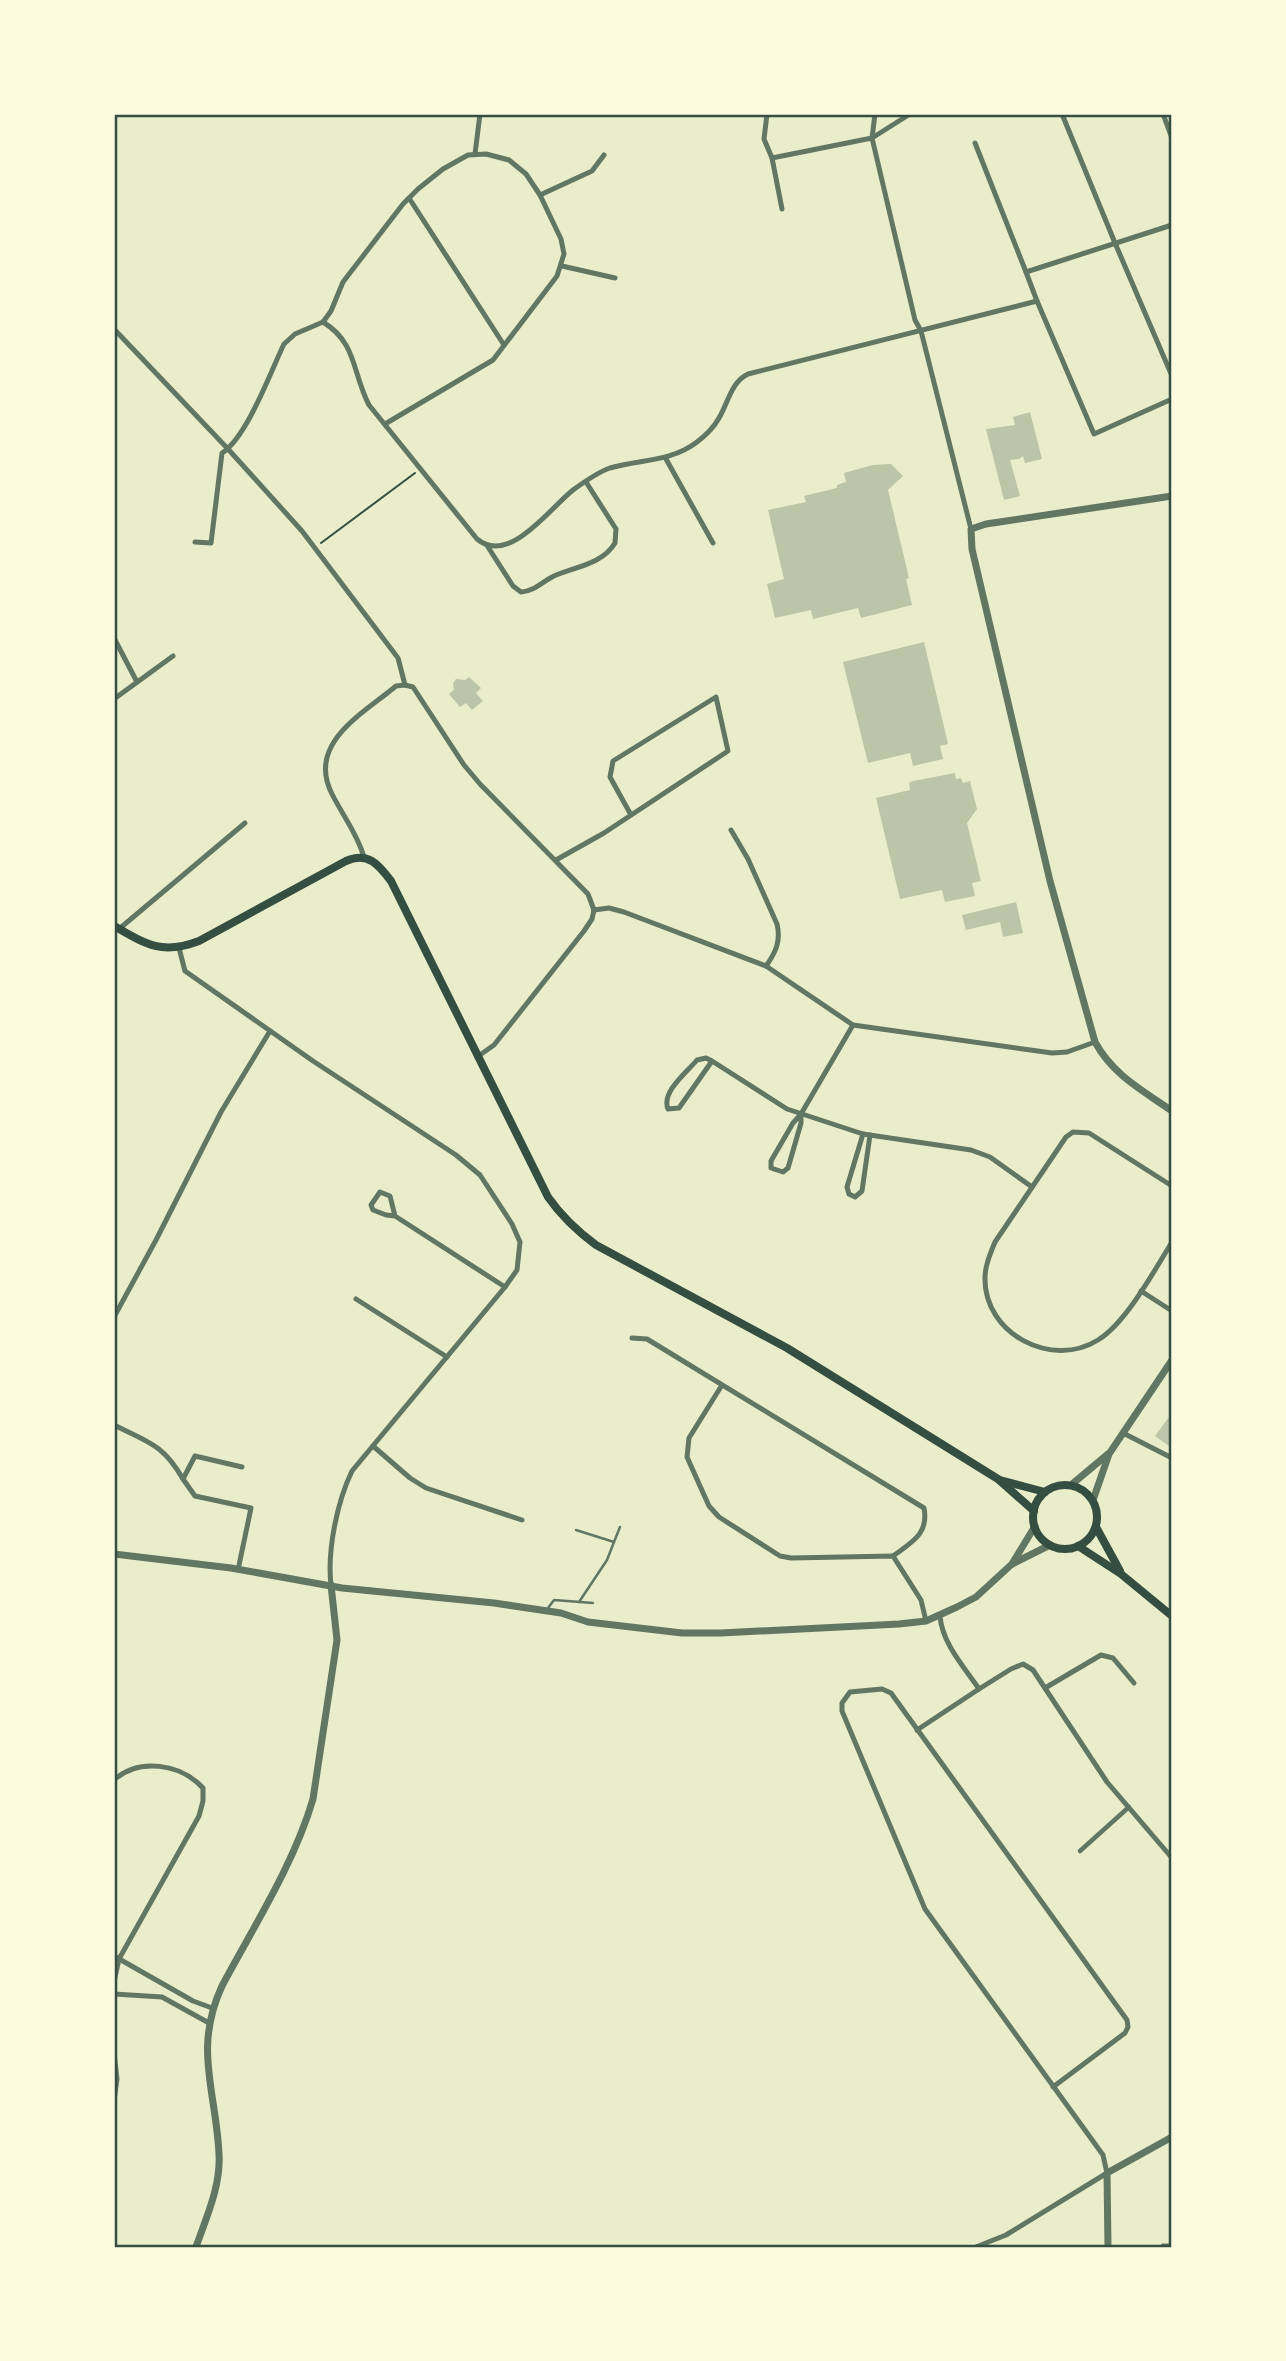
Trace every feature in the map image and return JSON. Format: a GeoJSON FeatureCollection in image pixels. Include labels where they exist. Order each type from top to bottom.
{"type":"FeatureCollection","features":[{"type":"Feature","properties":{"kind":"main road"},"geometry":{"type":"LineString","coordinates":[[117,928],[153,946],[179,948],[200,941],[346,861],[364,857],[382,869],[391,881],[548,1197],[575,1230],[596,1245],[787,1348],[998,1479],[1034,1511]]}},
{"type":"Feature","properties":{"kind":"main road"},"geometry":{"type":"LineString","coordinates":[[998,1479],[1045,1492]]}},
{"type":"Feature","properties":{"kind":"main road"},"geometry":{"type":"LineString","coordinates":[[1071,1485],[1084,1490],[1093,1500],[1097,1514],[1096,1527],[1089,1539],[1078,1546],[1064,1549],[1050,1545],[1041,1537],[1035,1526],[1034,1511],[1045,1492],[1057,1486],[1071,1485]]}},
{"type":"Feature","properties":{"kind":"main road"},"geometry":{"type":"LineString","coordinates":[[1096,1527],[1121,1574]]}},
{"type":"Feature","properties":{"kind":"main road"},"geometry":{"type":"LineString","coordinates":[[1078,1546],[1121,1574],[1172,1616]]}},
{"type":"Feature","properties":{"kind":"street"},"geometry":{"type":"LineString","coordinates":[[475,154],[480,114]]}},
{"type":"Feature","properties":{"kind":"street"},"geometry":{"type":"LineString","coordinates":[[767,114],[764,139],[772,158],[782,209]]}},
{"type":"Feature","properties":{"kind":"street"},"geometry":{"type":"LineString","coordinates":[[875,114],[872,138],[915,320],[921,331],[971,529],[972,549],[1048,873],[1095,1042],[1114,1069],[1172,1111]]}},
{"type":"Feature","properties":{"kind":"street"},"geometry":{"type":"LineString","coordinates":[[772,158],[872,138],[911,114]]}},
{"type":"Feature","properties":{"kind":"street"},"geometry":{"type":"LineString","coordinates":[[1062,114],[1172,376]]}},
{"type":"Feature","properties":{"kind":"street"},"geometry":{"type":"LineString","coordinates":[[1163,114],[1172,138]]}},
{"type":"Feature","properties":{"kind":"street"},"geometry":{"type":"LineString","coordinates":[[975,143],[1037,301],[1094,434],[1172,399]]}},
{"type":"Feature","properties":{"kind":"street"},"geometry":{"type":"LineString","coordinates":[[195,542],[211,542],[222,453],[241,433],[284,344],[295,334],[323,322],[331,311],[343,282],[409,198],[443,169],[475,154],[509,160],[526,174],[540,195],[561,239],[564,254],[558,276],[493,360],[385,424]]}},
{"type":"Feature","properties":{"kind":"street"},"geometry":{"type":"LineString","coordinates":[[540,195],[592,171],[604,155]]}},
{"type":"Feature","properties":{"kind":"street"},"geometry":{"type":"LineString","coordinates":[[409,198],[504,345]]}},
{"type":"Feature","properties":{"kind":"street"},"geometry":{"type":"LineString","coordinates":[[1026,272],[1172,225]]}},
{"type":"Feature","properties":{"kind":"street"},"geometry":{"type":"LineString","coordinates":[[562,266],[615,278]]}},
{"type":"Feature","properties":{"kind":"street"},"geometry":{"type":"LineString","coordinates":[[488,547],[500,547],[526,533],[572,490],[609,469],[666,459],[697,442],[718,419],[743,376],[1037,301]]}},
{"type":"Feature","properties":{"kind":"street"},"geometry":{"type":"LineString","coordinates":[[323,322],[333,328],[348,345],[369,405],[477,539],[488,547],[513,586],[521,592],[531,590],[552,577],[600,558],[615,543],[616,529],[586,482]]}},
{"type":"Feature","properties":{"kind":"street"},"geometry":{"type":"LineString","coordinates":[[114,329],[228,449],[315,548],[398,658],[405,685]]}},
{"type":"Feature","properties":{"kind":"street"},"geometry":{"type":"LineString","coordinates":[[666,459],[713,543]]}},
{"type":"Feature","properties":{"kind":"street"},"geometry":{"type":"LineString","coordinates":[[971,529],[986,524],[1172,496]]}},
{"type":"Feature","properties":{"kind":"street"},"geometry":{"type":"LineString","coordinates":[[114,638],[137,682]]}},
{"type":"Feature","properties":{"kind":"street"},"geometry":{"type":"LineString","coordinates":[[114,699],[173,656]]}},
{"type":"Feature","properties":{"kind":"street"},"geometry":{"type":"LineString","coordinates":[[364,857],[356,834],[327,781],[325,766],[328,750],[337,735],[396,686],[413,687],[464,765],[588,894],[594,910],[584,931],[502,1035],[494,1045],[477,1057]]}},
{"type":"Feature","properties":{"kind":"street"},"geometry":{"type":"LineString","coordinates":[[556,859],[604,833],[728,751],[716,697],[613,761],[610,776],[631,815]]}},
{"type":"Feature","properties":{"kind":"street"},"geometry":{"type":"LineString","coordinates":[[117,928],[244,823]]}},
{"type":"Feature","properties":{"kind":"street"},"geometry":{"type":"LineString","coordinates":[[731,830],[748,859],[780,935],[773,957],[766,967]]}},
{"type":"Feature","properties":{"kind":"street"},"geometry":{"type":"LineString","coordinates":[[594,910],[609,908],[624,912],[766,967],[853,1025],[1052,1053],[1067,1052],[1095,1042]]}},
{"type":"Feature","properties":{"kind":"street"},"geometry":{"type":"LineString","coordinates":[[179,948],[185,971],[456,1155],[480,1175],[512,1224],[520,1242],[517,1270],[505,1287],[352,1471],[344,1488],[336,1522],[330,1571],[337,1640],[313,1799],[294,1848],[212,2008],[209,2022],[207,2039],[210,2081],[220,2156],[216,2188],[195,2247]]}},
{"type":"Feature","properties":{"kind":"street"},"geometry":{"type":"LineString","coordinates":[[802,1114],[788,1168],[778,1172],[771,1168],[771,1161],[793,1123],[802,1114],[853,1025]]}},
{"type":"Feature","properties":{"kind":"street"},"geometry":{"type":"LineString","coordinates":[[114,1317],[221,1112],[270,1031]]}},
{"type":"Feature","properties":{"kind":"street"},"geometry":{"type":"LineString","coordinates":[[712,1060],[679,1108],[668,1109],[667,1095],[698,1060],[712,1060],[787,1109],[867,1135],[971,1150],[990,1157],[1032,1186]]}},
{"type":"Feature","properties":{"kind":"street"},"geometry":{"type":"LineString","coordinates":[[1172,1186],[1090,1133],[1073,1132],[1066,1137],[995,1242],[988,1259],[985,1279],[988,1300],[999,1321],[1029,1345],[1051,1351],[1073,1350],[1097,1342],[1114,1328],[1172,1242]]}},
{"type":"Feature","properties":{"kind":"street"},"geometry":{"type":"LineString","coordinates":[[867,1135],[862,1191],[855,1197],[849,1194],[847,1187],[867,1135]]}},
{"type":"Feature","properties":{"kind":"street"},"geometry":{"type":"LineString","coordinates":[[395,1216],[390,1196],[380,1192],[371,1205],[373,1210],[386,1216],[395,1216],[505,1287]]}},
{"type":"Feature","properties":{"kind":"street"},"geometry":{"type":"LineString","coordinates":[[1141,1291],[1172,1311]]}},
{"type":"Feature","properties":{"kind":"street"},"geometry":{"type":"LineString","coordinates":[[356,1300],[447,1357]]}},
{"type":"Feature","properties":{"kind":"street"},"geometry":{"type":"LineString","coordinates":[[632,1338],[647,1339],[924,1508],[927,1521],[918,1537],[893,1556],[791,1558],[780,1556],[719,1517],[709,1506],[687,1457],[689,1438],[722,1385]]}},
{"type":"Feature","properties":{"kind":"street"},"geometry":{"type":"LineString","coordinates":[[1093,1500],[1109,1454],[1172,1360]]}},
{"type":"Feature","properties":{"kind":"street"},"geometry":{"type":"LineString","coordinates":[[114,1425],[159,1448],[173,1462],[195,1496],[251,1508],[238,1570]]}},
{"type":"Feature","properties":{"kind":"street"},"geometry":{"type":"LineString","coordinates":[[1123,1433],[1172,1458]]}},
{"type":"Feature","properties":{"kind":"street"},"geometry":{"type":"LineString","coordinates":[[373,1446],[426,1488],[522,1520]]}},
{"type":"Feature","properties":{"kind":"street"},"geometry":{"type":"LineString","coordinates":[[1071,1485],[1109,1454]]}},
{"type":"Feature","properties":{"kind":"street"},"geometry":{"type":"LineString","coordinates":[[183,1479],[195,1456],[242,1467]]}},
{"type":"Feature","properties":{"kind":"street"},"geometry":{"type":"LineString","coordinates":[[1012,1564],[1035,1526]]}},
{"type":"Feature","properties":{"kind":"street"},"geometry":{"type":"LineString","coordinates":[[114,1554],[238,1570],[341,1588],[494,1603],[561,1613],[588,1622],[682,1633],[720,1633],[926,1621],[976,1597],[1012,1564],[1050,1545]]}},
{"type":"Feature","properties":{"kind":"street"},"geometry":{"type":"LineString","coordinates":[[893,1556],[920,1600],[926,1621]]}},
{"type":"Feature","properties":{"kind":"street"},"geometry":{"type":"LineString","coordinates":[[940,1616],[946,1640],[979,1689]]}},
{"type":"Feature","properties":{"kind":"street"},"geometry":{"type":"LineString","coordinates":[[1045,1688],[1101,1655],[1113,1658],[1135,1683]]}},
{"type":"Feature","properties":{"kind":"street"},"geometry":{"type":"LineString","coordinates":[[917,1730],[1023,1664],[1033,1670],[1107,1782],[1172,1858]]}},
{"type":"Feature","properties":{"kind":"street"},"geometry":{"type":"LineString","coordinates":[[1054,2087],[1125,2033],[1127,2020],[887,1690],[850,1692],[842,1703],[842,1710],[925,1909],[1103,2155],[1107,2173],[1108,2247]]}},
{"type":"Feature","properties":{"kind":"street"},"geometry":{"type":"LineString","coordinates":[[114,1780],[133,1768],[149,1765],[183,1772],[203,1788],[199,1816],[116,1958],[114,1982]]}},
{"type":"Feature","properties":{"kind":"street"},"geometry":{"type":"LineString","coordinates":[[1080,1851],[1129,1808]]}},
{"type":"Feature","properties":{"kind":"street"},"geometry":{"type":"LineString","coordinates":[[116,1958],[193,2001],[212,2008]]}},
{"type":"Feature","properties":{"kind":"street"},"geometry":{"type":"LineString","coordinates":[[114,1994],[162,1997],[209,2022]]}},
{"type":"Feature","properties":{"kind":"street"},"geometry":{"type":"LineString","coordinates":[[114,2053],[117,2079],[114,2101]]}},
{"type":"Feature","properties":{"kind":"street"},"geometry":{"type":"LineString","coordinates":[[976,2247],[1006,2235],[1107,2173],[1172,2138]]}},
{"type":"Feature","properties":{"kind":"street"},"geometry":{"type":"LineString","coordinates":[[1163,2246],[1172,2246]]}},
{"type":"Feature","properties":{"kind":"lane"},"geometry":{"type":"LineString","coordinates":[[579,1602],[607,1560],[620,1527]]}},
{"type":"Feature","properties":{"kind":"lane"},"geometry":{"type":"LineString","coordinates":[[576,1530],[614,1542]]}},
{"type":"Feature","properties":{"kind":"lane"},"geometry":{"type":"LineString","coordinates":[[547,1611],[554,1600],[593,1603]]}},
{"type":"Feature","properties":{"kind":"path"},"geometry":{"type":"LineString","coordinates":[[315,548],[421,469]]}},
{"type":"Feature","properties":{"kind":"building"},"geometry":{"type":"Polygon","coordinates":[[[1030,412],[1042,459],[1025,463],[1023,456],[1010,460],[1020,496],[1004,500],[986,429],[1015,425],[1013,417],[1030,412]]]}},
{"type":"Feature","properties":{"kind":"building"},"geometry":{"type":"Polygon","coordinates":[[[891,464],[903,476],[888,490],[909,578],[906,579],[912,605],[861,618],[858,608],[813,619],[811,610],[775,618],[767,584],[784,579],[768,510],[806,502],[804,496],[837,488],[837,485],[846,482],[844,473],[873,465],[891,464]]]}},
{"type":"Feature","properties":{"kind":"building"},"geometry":{"type":"Polygon","coordinates":[[[924,642],[948,744],[940,746],[943,759],[913,766],[910,753],[868,763],[843,662],[924,642]]]}},
{"type":"Feature","properties":{"kind":"building"},"geometry":{"type":"Polygon","coordinates":[[[469,677],[481,688],[476,693],[483,701],[472,710],[466,703],[460,707],[449,694],[454,690],[453,683],[456,679],[465,680],[469,677]]]}},
{"type":"Feature","properties":{"kind":"building"},"geometry":{"type":"Polygon","coordinates":[[[955,773],[956,779],[961,778],[963,783],[970,781],[977,809],[967,823],[981,881],[972,883],[975,896],[945,902],[942,890],[900,899],[876,798],[910,790],[909,783],[913,781],[955,773]]]}},
{"type":"Feature","properties":{"kind":"building"},"geometry":{"type":"Polygon","coordinates":[[[1016,902],[1023,933],[1003,937],[1000,922],[966,930],[962,915],[1016,902]]]}},
{"type":"Feature","properties":{"kind":"building"},"geometry":{"type":"Polygon","coordinates":[[[1172,1413],[1172,1448],[1155,1436],[1172,1413]]]}}]}
